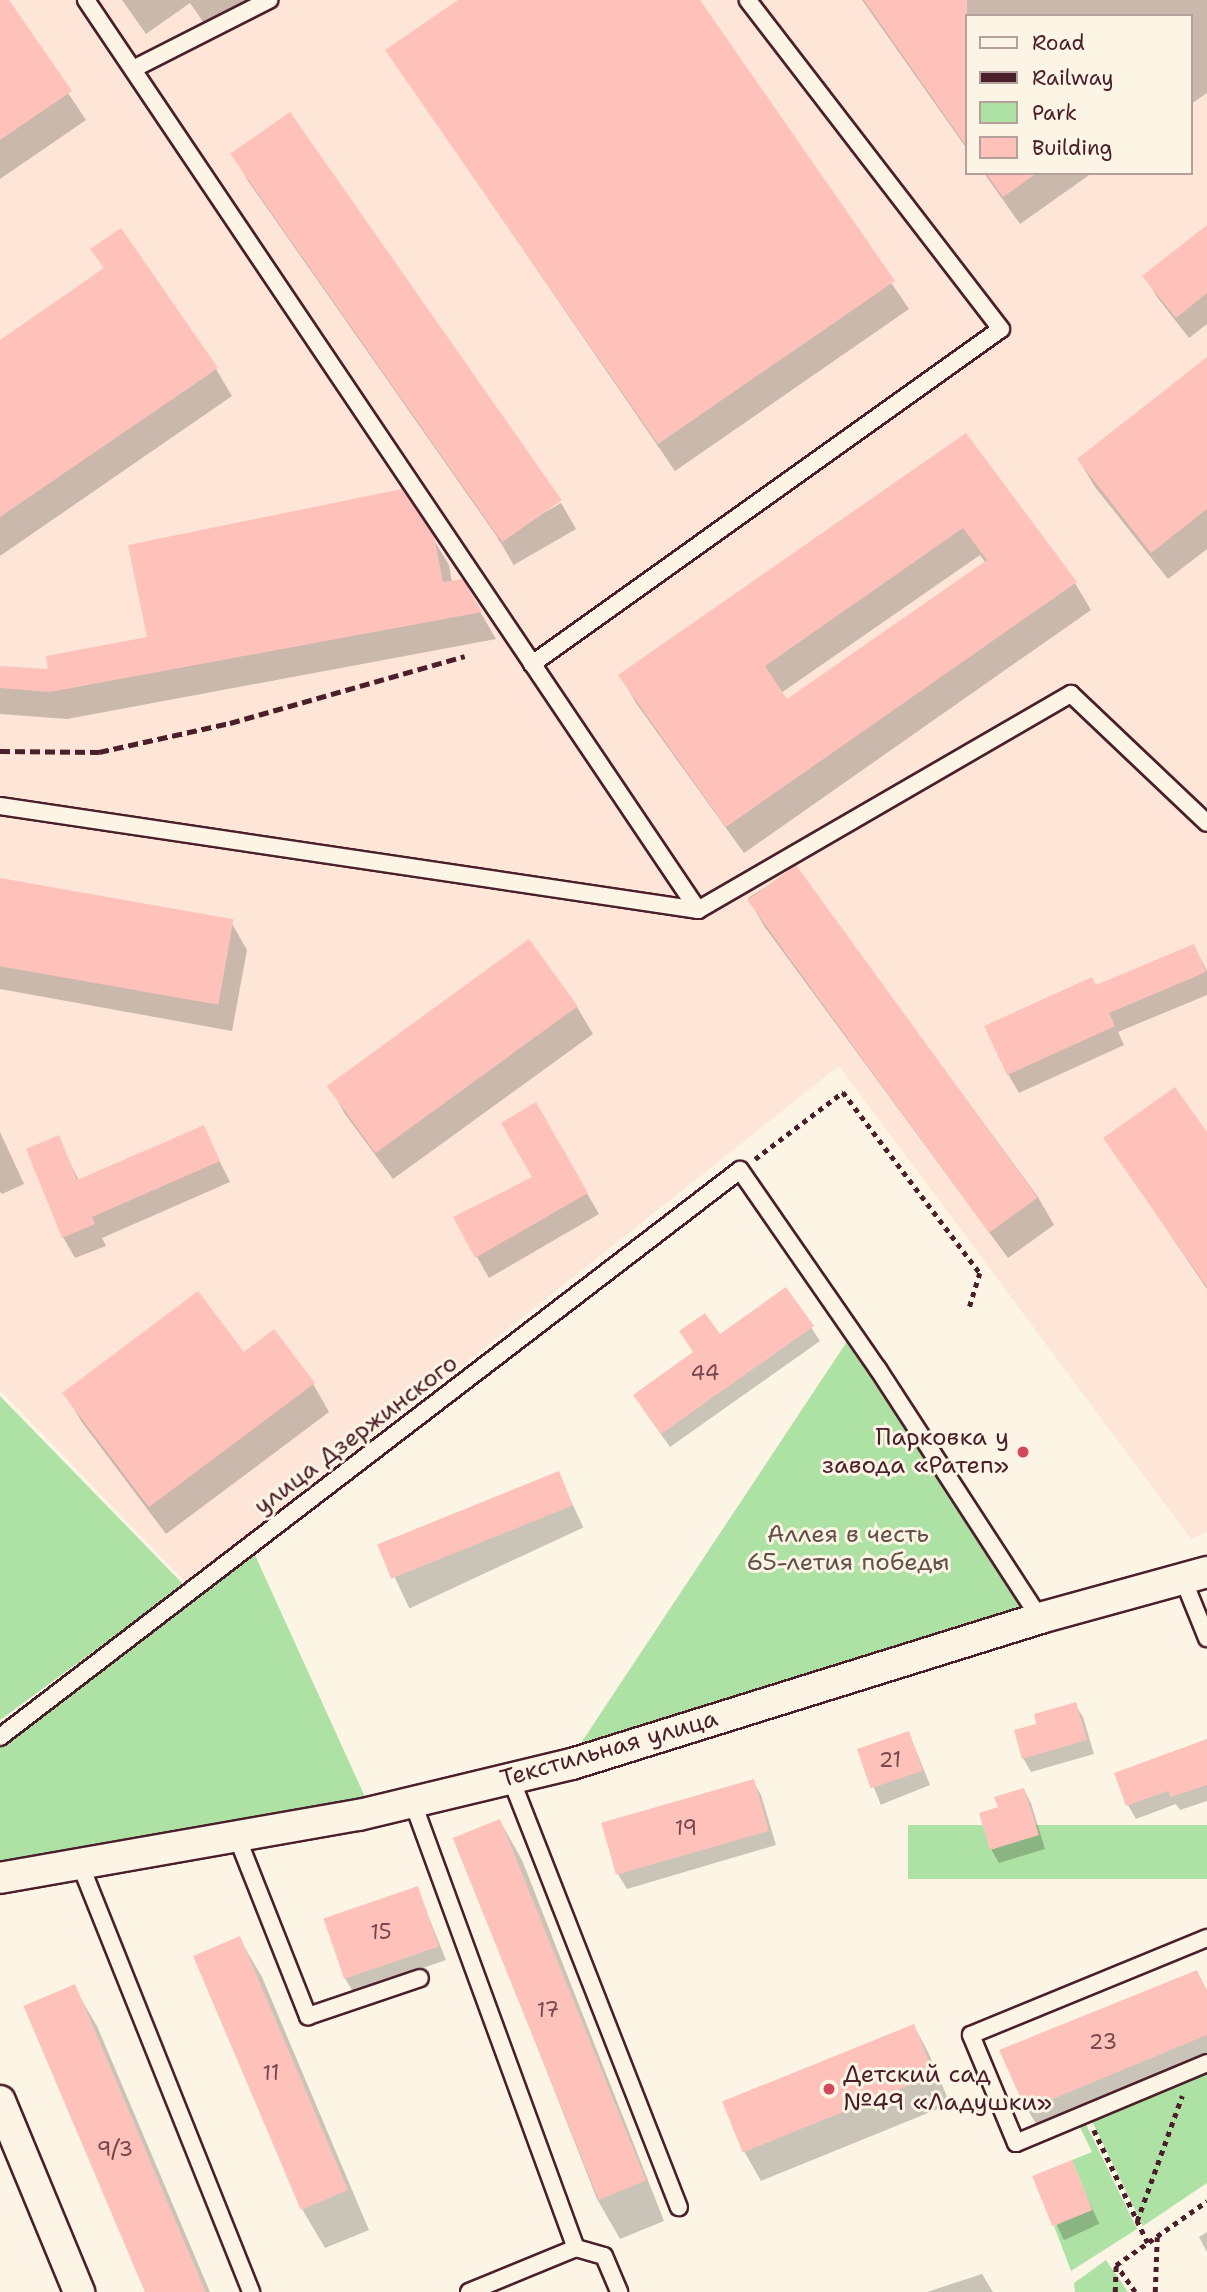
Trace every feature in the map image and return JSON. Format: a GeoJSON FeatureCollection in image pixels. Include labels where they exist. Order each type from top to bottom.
{"type":"FeatureCollection","features":[{"type":"Feature","properties":{"kind":"street","name":"Текстильная улица"},"geometry":{"type":"LineString","coordinates":[[0,1878],[237,1837],[413,1802],[572,1764],[1040,1618],[1195,1575]]}},
{"type":"Feature","properties":{"kind":"street"},"geometry":{"type":"LineString","coordinates":[[0,2101],[79,2292]]}},
{"type":"Feature","properties":{"kind":"lane"},"geometry":{"type":"LineString","coordinates":[[86,0],[698,910]]}},
{"type":"Feature","properties":{"kind":"lane"},"geometry":{"type":"LineString","coordinates":[[133,69],[269,0]]}},
{"type":"Feature","properties":{"kind":"lane"},"geometry":{"type":"LineString","coordinates":[[532,664],[1001,329],[748,0]]}},
{"type":"Feature","properties":{"kind":"lane"},"geometry":{"type":"LineString","coordinates":[[0,806],[698,910],[1071,694],[1207,822]]}},
{"type":"Feature","properties":{"kind":"lane"},"geometry":{"type":"LineString","coordinates":[[740,1170],[878,1369],[1040,1618]]}},
{"type":"Feature","properties":{"kind":"lane","name":"улица Дзержинского"},"geometry":{"type":"LineString","coordinates":[[0,1737],[740,1170]]}},
{"type":"Feature","properties":{"kind":"lane"},"geometry":{"type":"LineString","coordinates":[[1195,1575],[1207,1638]]}},
{"type":"Feature","properties":{"kind":"lane"},"geometry":{"type":"LineString","coordinates":[[511,1779],[679,2207]]}},
{"type":"Feature","properties":{"kind":"lane"},"geometry":{"type":"LineString","coordinates":[[413,1802],[576,2248]]}},
{"type":"Feature","properties":{"kind":"lane"},"geometry":{"type":"LineString","coordinates":[[237,1837],[308,2016],[421,1978]]}},
{"type":"Feature","properties":{"kind":"lane"},"geometry":{"type":"LineString","coordinates":[[80,1864],[251,2292]]}},
{"type":"Feature","properties":{"kind":"lane"},"geometry":{"type":"LineString","coordinates":[[1199,2066],[1016,2143],[971,2035],[1207,1938]]}},
{"type":"Feature","properties":{"kind":"lane"},"geometry":{"type":"LineString","coordinates":[[470,2292],[576,2248],[604,2256],[619,2292]]}},
{"type":"Feature","properties":{"kind":"path"},"geometry":{"type":"LineString","coordinates":[[740,1170],[842,1092],[980,1273],[969,1310]]}},
{"type":"Feature","properties":{"kind":"path"},"geometry":{"type":"LineString","coordinates":[[1137,2221],[1199,2066]]}},
{"type":"Feature","properties":{"kind":"path"},"geometry":{"type":"LineString","coordinates":[[1086,2113],[1148,2243]]}},
{"type":"Feature","properties":{"kind":"path"},"geometry":{"type":"LineString","coordinates":[[1116,2265],[1207,2201]]}},
{"type":"Feature","properties":{"kind":"path"},"geometry":{"type":"LineString","coordinates":[[1155,2292],[1157,2236]]}},
{"type":"Feature","properties":{"kind":"path"},"geometry":{"type":"LineString","coordinates":[[1115,2292],[1116,2265]]}},
{"type":"Feature","properties":{"kind":"path"},"geometry":{"type":"LineString","coordinates":[[1116,2265],[1135,2292]]}},
{"type":"Feature","properties":{"kind":"shaded area"},"geometry":{"type":"Polygon","coordinates":[[[0,0],[1207,0],[1207,1532],[1191,1539],[839,1066],[187,1584],[0,1390],[0,0]]]}},
{"type":"Feature","properties":{"kind":"green space","name":"Аллея в честь 65-летия победы"},"geometry":{"type":"Polygon","coordinates":[[[848,1340],[1028,1615],[575,1752],[848,1340]]]}},
{"type":"Feature","properties":{"kind":"green space"},"geometry":{"type":"Polygon","coordinates":[[[0,1396],[184,1585],[0,1720],[0,1396]]]}},
{"type":"Feature","properties":{"kind":"green space"},"geometry":{"type":"Polygon","coordinates":[[[255,1555],[371,1810],[0,1873],[0,1747],[255,1555]]]}},
{"type":"Feature","properties":{"kind":"green space"},"geometry":{"type":"Polygon","coordinates":[[[908,1825],[1207,1825],[1207,1879],[908,1879],[908,1825]]]}},
{"type":"Feature","properties":{"kind":"green space"},"geometry":{"type":"Polygon","coordinates":[[[1207,2067],[1207,2183],[1143,2226],[1089,2115],[1207,2067]]]}},
{"type":"Feature","properties":{"kind":"green space"},"geometry":{"type":"Polygon","coordinates":[[[1083,2118],[1137,2229],[1071,2271],[1054,2226],[1092,2210],[1072,2160],[1092,2152],[1077,2121],[1083,2118]]]}},
{"type":"Feature","properties":{"kind":"green space"},"geometry":{"type":"Polygon","coordinates":[[[1106,2260],[1128,2292],[1075,2292],[1074,2283],[1106,2260]]]}},
{"type":"Feature","properties":{"kind":"building"},"geometry":{"type":"Polygon","coordinates":[[[0,0],[9,0],[72,91],[0,140],[0,0]]]}},
{"type":"Feature","properties":{"kind":"building"},"geometry":{"type":"Polygon","coordinates":[[[458,0],[700,0],[895,281],[658,444],[385,50],[458,0]]]}},
{"type":"Feature","properties":{"kind":"building"},"geometry":{"type":"Polygon","coordinates":[[[864,0],[967,0],[965,144],[864,0]]]}},
{"type":"Feature","properties":{"kind":"building"},"geometry":{"type":"Polygon","coordinates":[[[290,112],[562,500],[502,542],[230,154],[290,112]]]}},
{"type":"Feature","properties":{"kind":"building"},"geometry":{"type":"Polygon","coordinates":[[[987,175],[1034,175],[1003,197],[987,175]]]}},
{"type":"Feature","properties":{"kind":"building"},"geometry":{"type":"Polygon","coordinates":[[[1207,225],[1207,293],[1176,318],[1142,276],[1207,225]]]}},
{"type":"Feature","properties":{"kind":"building"},"geometry":{"type":"Polygon","coordinates":[[[121,228],[218,368],[0,517],[0,340],[104,268],[90,249],[121,228]]]}},
{"type":"Feature","properties":{"kind":"building"},"geometry":{"type":"Polygon","coordinates":[[[1207,357],[1207,509],[1151,553],[1077,459],[1207,357]]]}},
{"type":"Feature","properties":{"kind":"building"},"geometry":{"type":"Polygon","coordinates":[[[966,433],[1077,582],[726,827],[618,675],[966,433]],[[963,528],[765,666],[787,699],[987,560],[963,528]]]}},
{"type":"Feature","properties":{"kind":"building"},"geometry":{"type":"Polygon","coordinates":[[[402,489],[434,536],[443,582],[463,579],[482,612],[50,692],[0,688],[0,666],[48,669],[46,656],[147,637],[128,545],[402,489]]]}},
{"type":"Feature","properties":{"kind":"building"},"geometry":{"type":"Polygon","coordinates":[[[796,865],[1038,1198],[989,1233],[747,900],[796,865]]]}},
{"type":"Feature","properties":{"kind":"building"},"geometry":{"type":"Polygon","coordinates":[[[0,878],[233,919],[218,1005],[0,966],[0,878]]]}},
{"type":"Feature","properties":{"kind":"building"},"geometry":{"type":"Polygon","coordinates":[[[529,939],[578,1006],[376,1153],[327,1086],[529,939]]]}},
{"type":"Feature","properties":{"kind":"building"},"geometry":{"type":"Polygon","coordinates":[[[1194,944],[1206,972],[1109,1013],[1115,1026],[1007,1075],[984,1026],[1092,977],[1096,985],[1194,944]]]}},
{"type":"Feature","properties":{"kind":"building"},"geometry":{"type":"Polygon","coordinates":[[[1175,1087],[1207,1132],[1207,1287],[1103,1138],[1175,1087]]]}},
{"type":"Feature","properties":{"kind":"building"},"geometry":{"type":"Polygon","coordinates":[[[536,1102],[588,1193],[475,1258],[453,1217],[532,1177],[501,1123],[536,1102]]]}},
{"type":"Feature","properties":{"kind":"building"},"geometry":{"type":"Polygon","coordinates":[[[204,1125],[220,1161],[92,1217],[95,1224],[62,1238],[26,1149],[59,1135],[77,1180],[204,1125]]]}},
{"type":"Feature","properties":{"kind":"building"},"geometry":{"type":"Polygon","coordinates":[[[786,1287],[814,1326],[661,1434],[633,1395],[693,1352],[679,1331],[705,1313],[720,1334],[786,1287]]]}},
{"type":"Feature","properties":{"kind":"building"},"geometry":{"type":"Polygon","coordinates":[[[198,1291],[244,1352],[274,1329],[315,1383],[149,1507],[62,1393],[198,1291]]]}},
{"type":"Feature","properties":{"kind":"building"},"geometry":{"type":"Polygon","coordinates":[[[559,1471],[573,1505],[391,1579],[377,1544],[559,1471]]]}},
{"type":"Feature","properties":{"kind":"building"},"geometry":{"type":"Polygon","coordinates":[[[1076,1702],[1087,1740],[1022,1759],[1014,1730],[1036,1724],[1034,1714],[1076,1702]]]}},
{"type":"Feature","properties":{"kind":"building"},"geometry":{"type":"Polygon","coordinates":[[[909,1731],[923,1771],[871,1789],[857,1749],[909,1731]]]}},
{"type":"Feature","properties":{"kind":"building"},"geometry":{"type":"Polygon","coordinates":[[[1207,1739],[1207,1785],[1171,1797],[1168,1791],[1126,1806],[1114,1773],[1207,1739]]]}},
{"type":"Feature","properties":{"kind":"building"},"geometry":{"type":"Polygon","coordinates":[[[754,1779],[769,1831],[616,1875],[601,1823],[754,1779]]]}},
{"type":"Feature","properties":{"kind":"building"},"geometry":{"type":"Polygon","coordinates":[[[1024,1788],[1039,1835],[990,1850],[979,1813],[998,1807],[994,1797],[1024,1788]]]}},
{"type":"Feature","properties":{"kind":"building"},"geometry":{"type":"Polygon","coordinates":[[[500,1819],[646,2181],[599,2200],[453,1838],[500,1819]]]}},
{"type":"Feature","properties":{"kind":"building"},"geometry":{"type":"Polygon","coordinates":[[[418,1886],[439,1947],[344,1979],[323,1919],[418,1886]]]}},
{"type":"Feature","properties":{"kind":"building"},"geometry":{"type":"Polygon","coordinates":[[[240,1936],[348,2190],[301,2210],[193,1956],[240,1936]]]}},
{"type":"Feature","properties":{"kind":"building"},"geometry":{"type":"Polygon","coordinates":[[[1197,1970],[1207,1991],[1207,2035],[1026,2110],[999,2050],[1197,1970]]]}},
{"type":"Feature","properties":{"kind":"building"},"geometry":{"type":"Polygon","coordinates":[[[75,1984],[206,2292],[145,2292],[23,2006],[75,1984]]]}},
{"type":"Feature","properties":{"kind":"building","name":"Детский сад №49 «Ладушки»"},"geometry":{"type":"Polygon","coordinates":[[[914,2024],[935,2075],[743,2153],[722,2102],[914,2024]]]}},
{"type":"Feature","properties":{"kind":"building"},"geometry":{"type":"Polygon","coordinates":[[[1072,2160],[1092,2210],[1052,2226],[1032,2176],[1072,2160]]]}},
{"type":"Feature","properties":{"kind":"railway"},"geometry":{"type":"LineString","coordinates":[[0,751],[99,752],[230,723],[465,656]]}},
{"type":"Feature","properties":{"kind":"place","name":"Парковка у завода «Ратеп»"},"geometry":{"type":"Point","coordinates":[1023,1452]}},
{"type":"Feature","properties":{"kind":"place","name":"Детский сад №49 «Ладушки»"},"geometry":{"type":"Point","coordinates":[829,2089]}}]}
